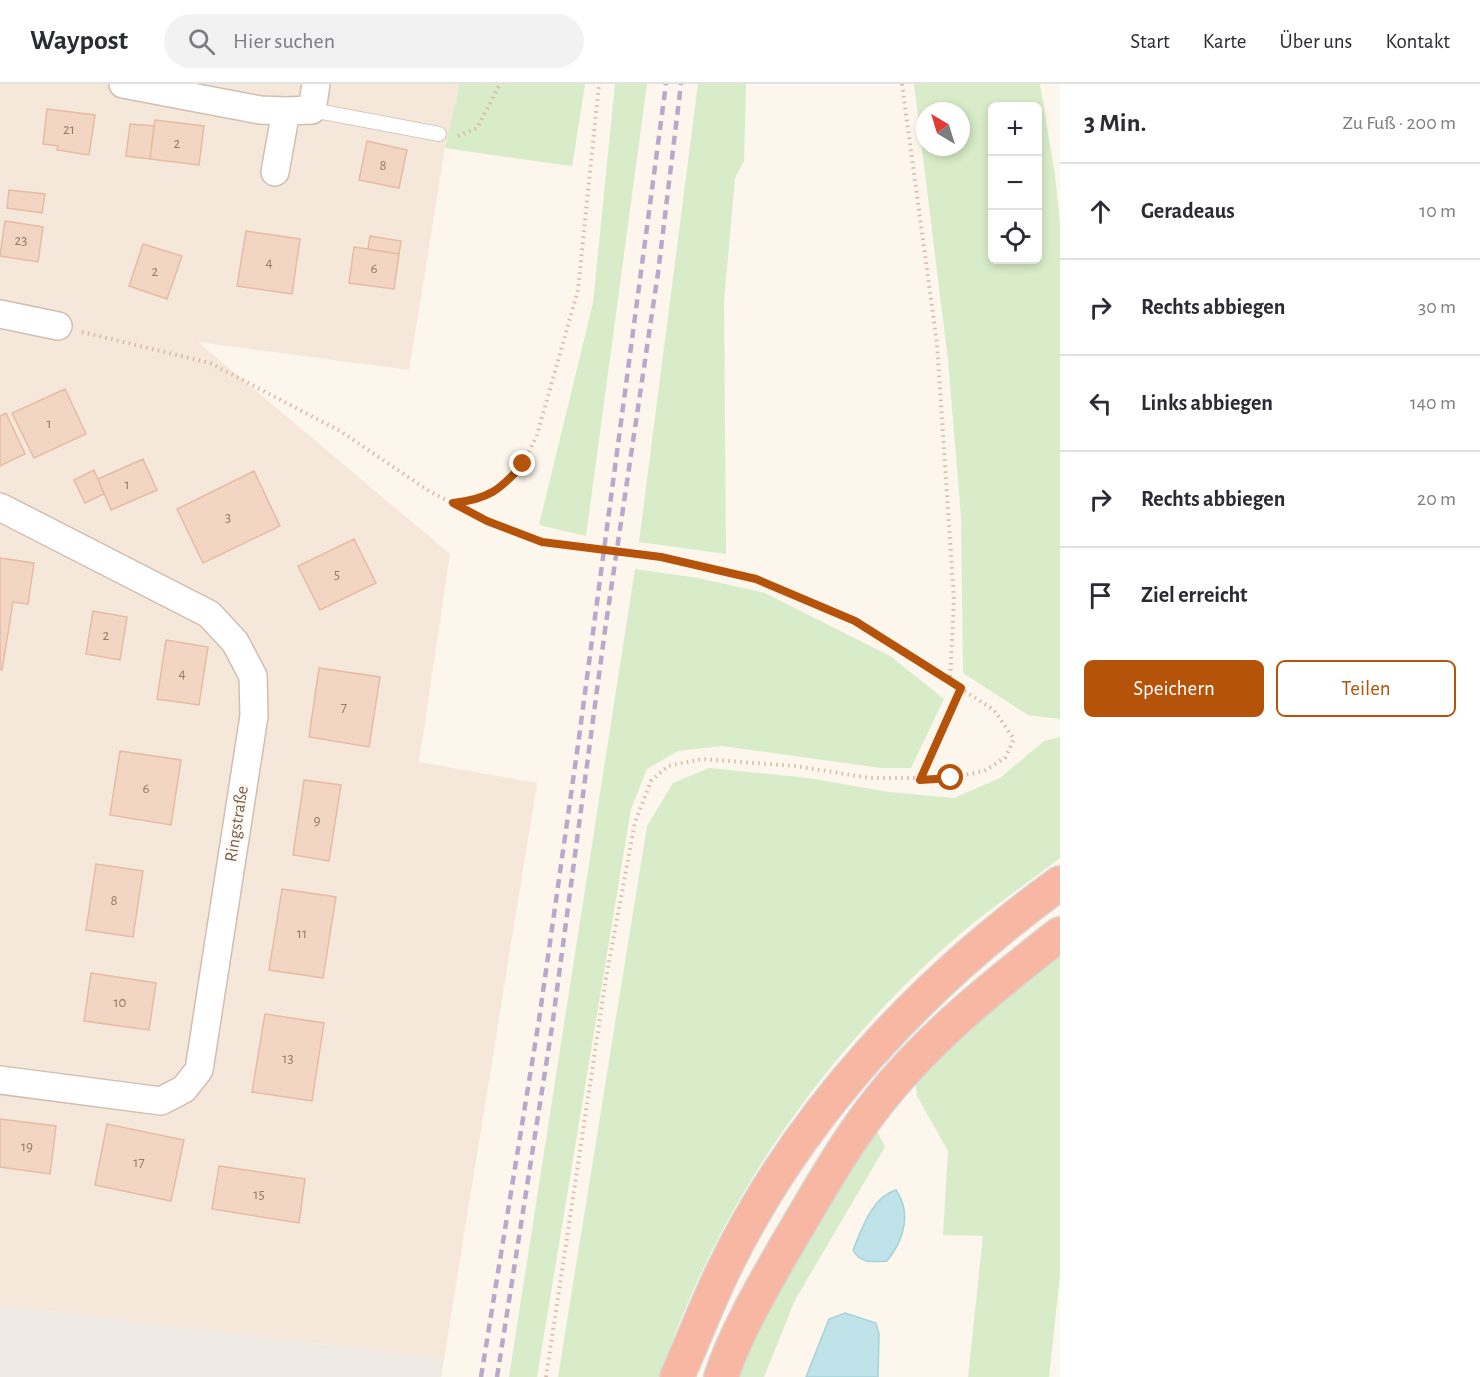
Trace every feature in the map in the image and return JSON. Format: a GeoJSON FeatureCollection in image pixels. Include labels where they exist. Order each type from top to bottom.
{"type":"FeatureCollection","features":[{"type":"Feature","properties":{"kind":"highway"},"geometry":{"type":"LineString","coordinates":[[677,1377],[724,1268],[764,1198],[810,1128],[883,1038],[961,961],[1060,883]]}},
{"type":"Feature","properties":{"kind":"highway"},"geometry":{"type":"LineString","coordinates":[[721,1377],[760,1291],[819,1189],[861,1124],[958,1017],[1060,934]]}},
{"type":"Feature","properties":{"kind":"street"},"geometry":{"type":"LineString","coordinates":[[123,84],[260,110],[285,111],[314,97]]}},
{"type":"Feature","properties":{"kind":"street"},"geometry":{"type":"LineString","coordinates":[[275,172],[285,111]]}},
{"type":"Feature","properties":{"kind":"street"},"geometry":{"type":"LineString","coordinates":[[0,314],[58,326]]}},
{"type":"Feature","properties":{"kind":"street","name":"Ringstraße"},"geometry":{"type":"LineString","coordinates":[[0,507],[209,614],[235,642],[254,676],[254,716],[199,1070],[184,1089],[161,1101],[0,1080]]}},
{"type":"Feature","properties":{"kind":"lane"},"geometry":{"type":"LineString","coordinates":[[314,97],[439,134]]}},
{"type":"Feature","properties":{"kind":"path"},"geometry":{"type":"LineString","coordinates":[[439,134],[460,136],[477,128],[500,84]]}},
{"type":"Feature","properties":{"kind":"path"},"geometry":{"type":"LineString","coordinates":[[453,503],[480,500],[502,487],[523,464],[537,435],[578,290],[599,84]]}},
{"type":"Feature","properties":{"kind":"path"},"geometry":{"type":"LineString","coordinates":[[902,84],[937,344],[954,600],[950,681]]}},
{"type":"Feature","properties":{"kind":"path"},"geometry":{"type":"LineString","coordinates":[[58,326],[210,363],[340,431],[429,491],[487,521],[542,542],[661,557],[756,579],[855,621],[994,710],[1014,739],[1005,758],[984,771],[951,778],[920,780],[870,778],[795,766],[702,759],[668,766],[651,781],[635,822],[606,978],[546,1377]]}},
{"type":"Feature","properties":{"kind":"path"},"geometry":{"type":"LineString","coordinates":[[920,780],[961,688]]}},
{"type":"Feature","properties":{"kind":"shaded area"},"geometry":{"type":"Polygon","coordinates":[[[0,84],[585,84],[572,166],[445,148],[409,370],[198,342],[450,554],[419,762],[537,783],[444,1359],[0,1305],[0,84]]]}},
{"type":"Feature","properties":{"kind":"shaded area"},"geometry":{"type":"Polygon","coordinates":[[[0,1305],[444,1359],[441,1377],[0,1377],[0,1305]]]}},
{"type":"Feature","properties":{"kind":"green space"},"geometry":{"type":"Polygon","coordinates":[[[460,84],[585,84],[572,166],[445,148],[460,84]]]}},
{"type":"Feature","properties":{"kind":"green space"},"geometry":{"type":"Polygon","coordinates":[[[615,84],[647,84],[586,536],[539,525],[593,303],[615,84]]]}},
{"type":"Feature","properties":{"kind":"green space"},"geometry":{"type":"Polygon","coordinates":[[[698,84],[746,84],[744,161],[735,178],[724,302],[726,554],[639,542],[698,84]]]}},
{"type":"Feature","properties":{"kind":"green space"},"geometry":{"type":"Polygon","coordinates":[[[914,84],[1040,84],[1055,175],[1060,224],[1060,719],[1028,715],[963,673],[961,516],[948,360],[923,156],[970,156],[970,102],[916,102],[914,84]]]}},
{"type":"Feature","properties":{"kind":"green space"},"geometry":{"type":"Polygon","coordinates":[[[635,569],[698,578],[765,593],[890,656],[944,699],[911,768],[881,768],[722,746],[678,751],[647,769],[631,809],[537,1377],[509,1377],[635,569]]]}},
{"type":"Feature","properties":{"kind":"green space"},"geometry":{"type":"Polygon","coordinates":[[[1060,737],[1060,858],[987,912],[945,947],[898,992],[813,1090],[774,1144],[740,1199],[709,1257],[682,1316],[660,1377],[558,1377],[647,826],[673,783],[709,768],[808,778],[889,792],[954,798],[1000,778],[1044,741],[1060,737]]]}},
{"type":"Feature","properties":{"kind":"green space"},"geometry":{"type":"Polygon","coordinates":[[[1060,946],[1060,1275],[1049,1377],[968,1377],[983,1236],[943,1235],[948,1151],[917,1096],[915,1080],[961,1031],[1060,946]]]}},
{"type":"Feature","properties":{"kind":"green space"},"geometry":{"type":"Polygon","coordinates":[[[876,1129],[885,1147],[795,1300],[764,1377],[738,1377],[757,1328],[821,1205],[876,1129]]]}},
{"type":"Feature","properties":{"kind":"water"},"geometry":{"type":"Polygon","coordinates":[[[896,1190],[904,1208],[905,1217],[898,1244],[887,1261],[872,1262],[859,1258],[853,1250],[864,1224],[880,1199],[896,1190]]]}},
{"type":"Feature","properties":{"kind":"water"},"geometry":{"type":"Polygon","coordinates":[[[845,1313],[876,1323],[879,1334],[878,1377],[806,1377],[829,1319],[845,1313]]]}},
{"type":"Feature","properties":{"kind":"building"},"geometry":{"type":"Polygon","coordinates":[[[47,109],[95,115],[89,155],[57,150],[58,146],[43,144],[47,109]]]}},
{"type":"Feature","properties":{"kind":"building"},"geometry":{"type":"Polygon","coordinates":[[[155,120],[204,126],[199,165],[150,159],[155,120]]]}},
{"type":"Feature","properties":{"kind":"building"},"geometry":{"type":"Polygon","coordinates":[[[130,124],[154,126],[150,159],[126,156],[130,124]]]}},
{"type":"Feature","properties":{"kind":"building"},"geometry":{"type":"Polygon","coordinates":[[[367,141],[407,150],[399,188],[359,180],[367,141]]]}},
{"type":"Feature","properties":{"kind":"building"},"geometry":{"type":"Polygon","coordinates":[[[9,190],[45,194],[42,213],[7,208],[9,190]]]}},
{"type":"Feature","properties":{"kind":"building"},"geometry":{"type":"Polygon","coordinates":[[[5,221],[43,227],[38,262],[0,256],[5,221]]]}},
{"type":"Feature","properties":{"kind":"building"},"geometry":{"type":"Polygon","coordinates":[[[246,231],[300,239],[292,294],[237,286],[246,231]]]}},
{"type":"Feature","properties":{"kind":"building"},"geometry":{"type":"Polygon","coordinates":[[[370,236],[401,241],[399,254],[368,249],[370,236]]]}},
{"type":"Feature","properties":{"kind":"building"},"geometry":{"type":"Polygon","coordinates":[[[143,244],[182,256],[167,299],[129,286],[143,244]]]}},
{"type":"Feature","properties":{"kind":"building"},"geometry":{"type":"Polygon","coordinates":[[[354,247],[399,254],[394,289],[349,283],[354,247]]]}},
{"type":"Feature","properties":{"kind":"building"},"geometry":{"type":"Polygon","coordinates":[[[65,389],[86,434],[34,458],[12,413],[65,389]]]}},
{"type":"Feature","properties":{"kind":"building"},"geometry":{"type":"Polygon","coordinates":[[[6,413],[25,454],[0,466],[0,416],[6,413]]]}},
{"type":"Feature","properties":{"kind":"building"},"geometry":{"type":"Polygon","coordinates":[[[143,459],[157,490],[111,510],[98,479],[143,459]]]}},
{"type":"Feature","properties":{"kind":"building"},"geometry":{"type":"Polygon","coordinates":[[[94,470],[104,494],[85,503],[74,480],[94,470]]]}},
{"type":"Feature","properties":{"kind":"building"},"geometry":{"type":"Polygon","coordinates":[[[254,471],[280,526],[203,563],[177,509],[254,471]]]}},
{"type":"Feature","properties":{"kind":"building"},"geometry":{"type":"Polygon","coordinates":[[[354,539],[376,583],[320,610],[298,566],[354,539]]]}},
{"type":"Feature","properties":{"kind":"building"},"geometry":{"type":"Polygon","coordinates":[[[0,558],[34,563],[28,604],[13,602],[2,670],[0,669],[0,558]]]}},
{"type":"Feature","properties":{"kind":"building"},"geometry":{"type":"Polygon","coordinates":[[[93,611],[127,617],[120,660],[86,654],[93,611]]]}},
{"type":"Feature","properties":{"kind":"building"},"geometry":{"type":"Polygon","coordinates":[[[166,640],[208,647],[199,705],[157,699],[166,640]]]}},
{"type":"Feature","properties":{"kind":"building"},"geometry":{"type":"Polygon","coordinates":[[[319,668],[380,677],[369,747],[309,737],[319,668]]]}},
{"type":"Feature","properties":{"kind":"building"},"geometry":{"type":"Polygon","coordinates":[[[120,751],[181,760],[171,825],[110,815],[120,751]]]}},
{"type":"Feature","properties":{"kind":"building"},"geometry":{"type":"Polygon","coordinates":[[[304,780],[341,785],[329,861],[293,855],[304,780]]]}},
{"type":"Feature","properties":{"kind":"building"},"geometry":{"type":"Polygon","coordinates":[[[96,864],[143,871],[133,937],[86,930],[96,864]]]}},
{"type":"Feature","properties":{"kind":"building"},"geometry":{"type":"Polygon","coordinates":[[[282,889],[336,897],[323,978],[269,970],[282,889]]]}},
{"type":"Feature","properties":{"kind":"building"},"geometry":{"type":"Polygon","coordinates":[[[91,973],[156,983],[149,1030],[84,1021],[91,973]]]}},
{"type":"Feature","properties":{"kind":"building"},"geometry":{"type":"Polygon","coordinates":[[[265,1014],[324,1023],[312,1101],[252,1092],[265,1014]]]}},
{"type":"Feature","properties":{"kind":"building"},"geometry":{"type":"Polygon","coordinates":[[[0,1119],[56,1126],[50,1174],[0,1167],[0,1119]]]}},
{"type":"Feature","properties":{"kind":"building"},"geometry":{"type":"Polygon","coordinates":[[[107,1124],[184,1140],[171,1201],[95,1185],[107,1124]]]}},
{"type":"Feature","properties":{"kind":"building"},"geometry":{"type":"Polygon","coordinates":[[[219,1166],[305,1179],[299,1223],[212,1209],[219,1166]]]}},
{"type":"Feature","properties":{"kind":"railway"},"geometry":{"type":"LineString","coordinates":[[481,1377],[539,1020],[666,84]]}},
{"type":"Feature","properties":{"kind":"railway"},"geometry":{"type":"LineString","coordinates":[[497,1377],[552,1027],[605,630],[658,273],[681,84]]}},
{"type":"Feature","properties":{"kind":"route"},"geometry":{"type":"LineString","coordinates":[[523,464],[502,487],[480,500],[453,503],[487,521],[542,542],[661,557],[756,579],[855,621],[961,688],[920,780],[951,778]]}}]}
